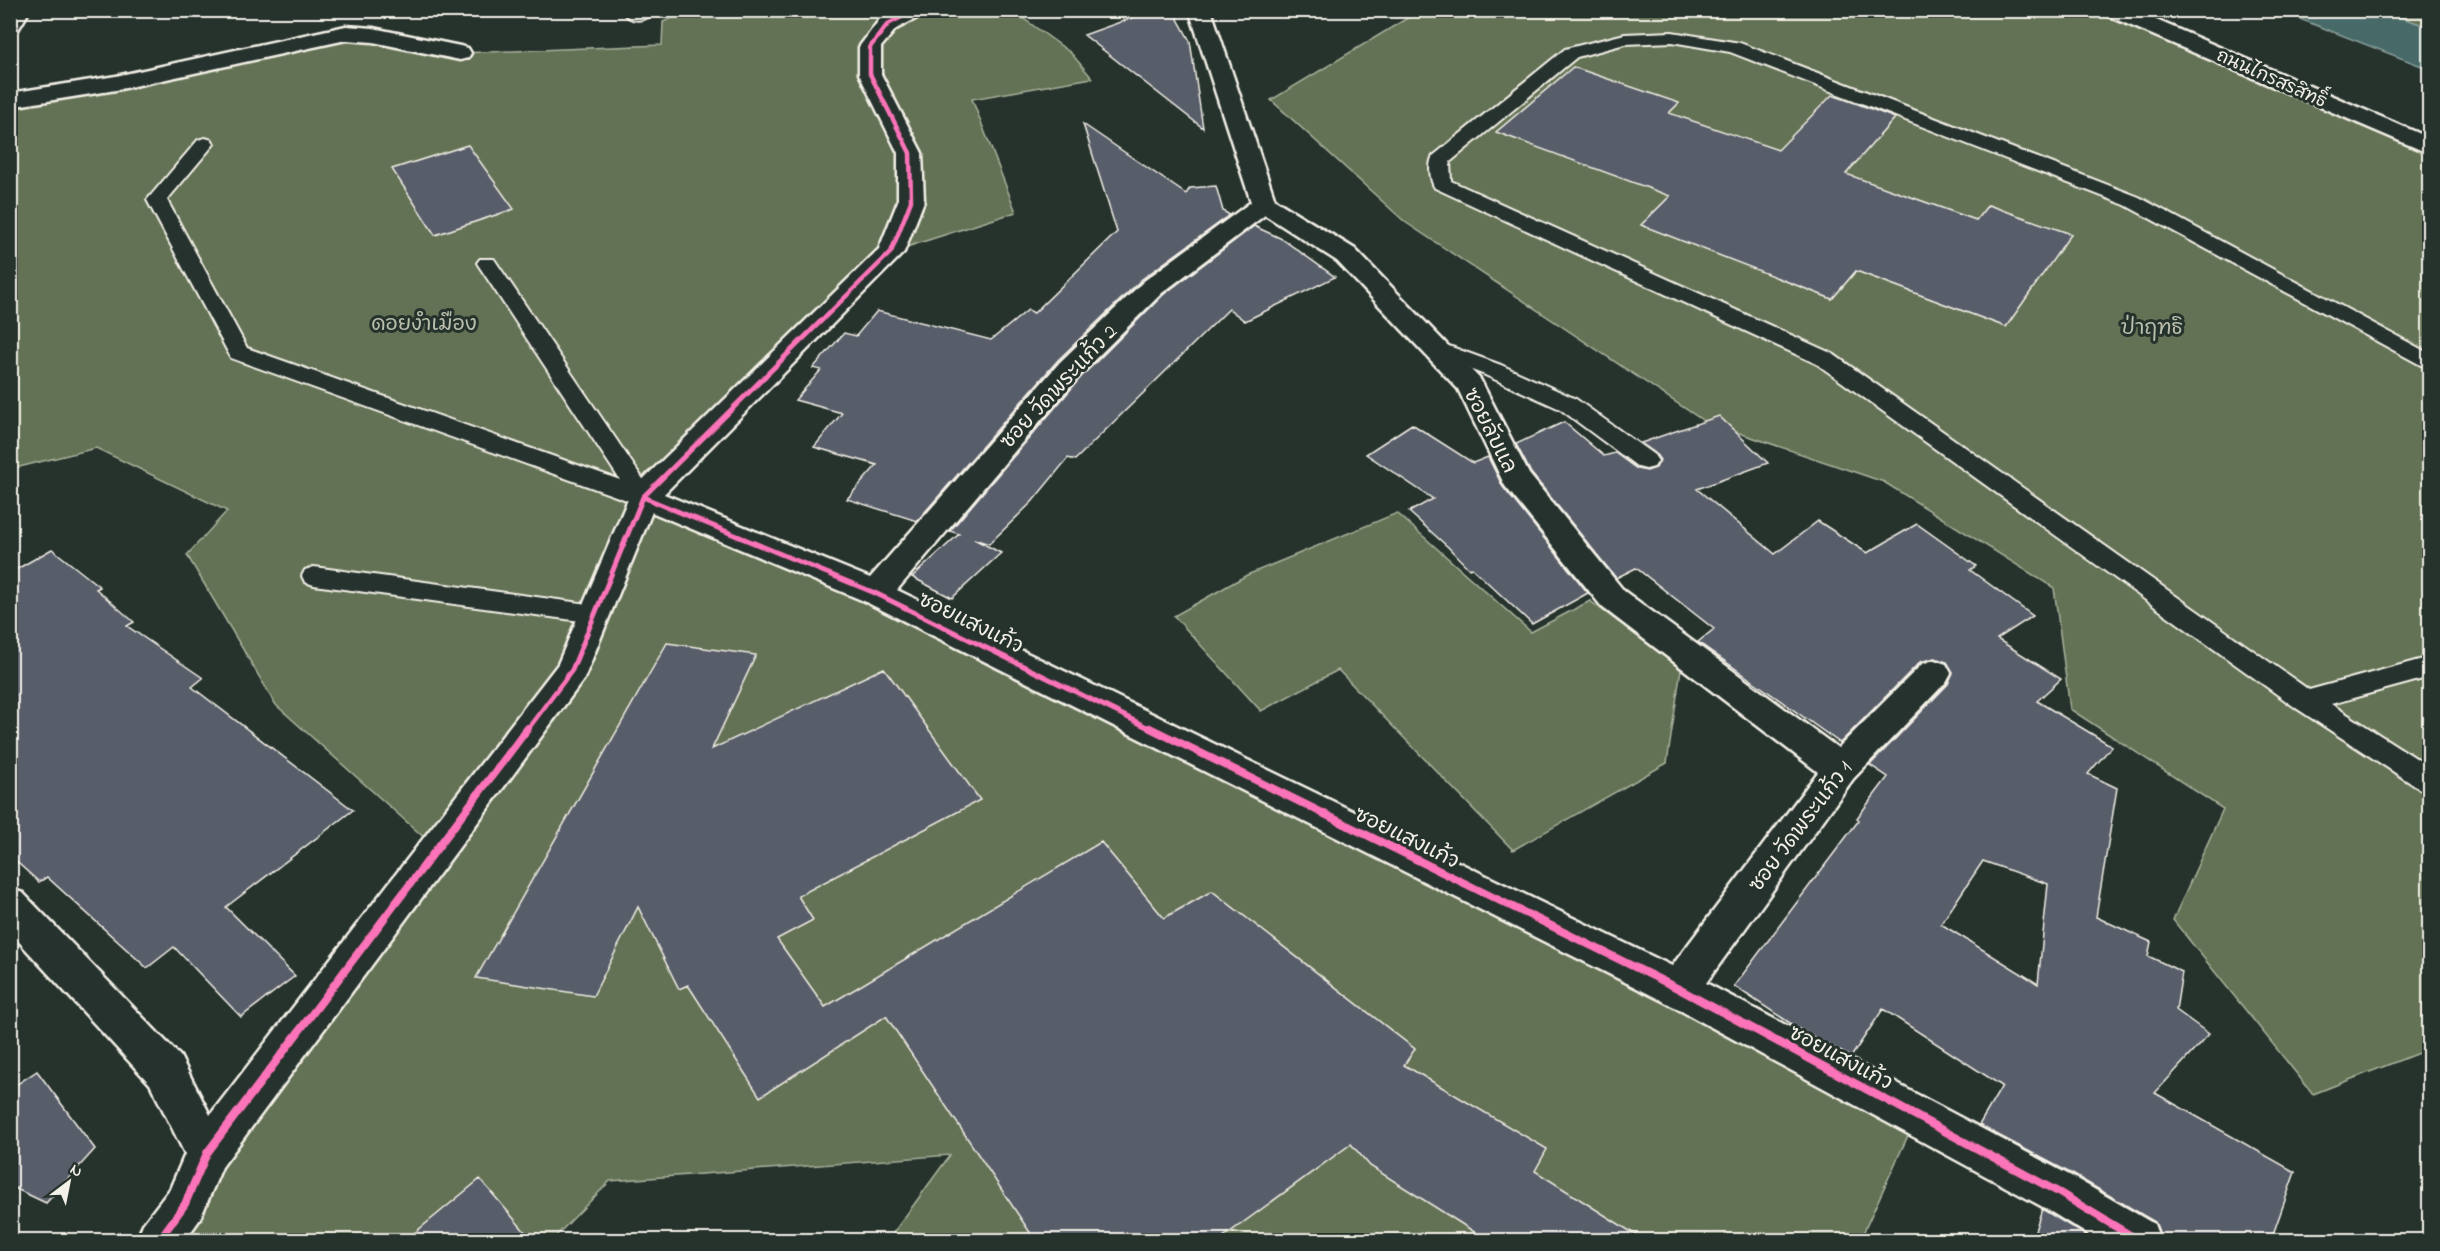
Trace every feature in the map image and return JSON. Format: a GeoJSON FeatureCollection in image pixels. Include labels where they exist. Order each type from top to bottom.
{"type":"FeatureCollection","features":[{"type":"Feature","properties":{"kind":"street"},"geometry":{"type":"LineString","coordinates":[[10,25],[20,10]]}},
{"type":"Feature","properties":{"kind":"street"},"geometry":{"type":"LineString","coordinates":[[159,1240],[185,1204],[207,1153],[572,670],[644,497],[891,252],[911,201],[910,153],[870,74],[870,47],[888,24],[915,10]]}},
{"type":"Feature","properties":{"kind":"street"},"geometry":{"type":"LineString","coordinates":[[1200,10],[1264,204]]}},
{"type":"Feature","properties":{"kind":"street","name":"ถนนไกรสรสิทธิ์"},"geometry":{"type":"LineString","coordinates":[[2114,10],[2430,147]]}},
{"type":"Feature","properties":{"kind":"street"},"geometry":{"type":"LineString","coordinates":[[10,100],[116,83],[346,33],[373,35],[460,53]]}},
{"type":"Feature","properties":{"kind":"street","name":"ซอยลับแล"},"geometry":{"type":"LineString","coordinates":[[1264,204],[1346,255],[1470,385],[1516,479],[1613,599],[1840,769]]}},
{"type":"Feature","properties":{"kind":"street","name":"ซอย วัดพระแก้ว 2"},"geometry":{"type":"LineString","coordinates":[[875,593],[1070,368],[1153,286],[1264,204]]}},
{"type":"Feature","properties":{"kind":"street","name":"ซอยแสงแก้ว"},"geometry":{"type":"LineString","coordinates":[[644,497],[875,593],[1679,989],[2058,1192],[2138,1240]]}},
{"type":"Feature","properties":{"kind":"street","name":"ซอย วัดพระแก้ว 1"},"geometry":{"type":"LineString","coordinates":[[1679,989],[1840,769],[1934,674]]}},
{"type":"Feature","properties":{"kind":"street"},"geometry":{"type":"LineString","coordinates":[[10,905],[165,1070],[207,1153]]}},
{"type":"Feature","properties":{"kind":"lane"},"geometry":{"type":"LineString","coordinates":[[629,10],[635,16],[649,10]]}},
{"type":"Feature","properties":{"kind":"lane"},"geometry":{"type":"LineString","coordinates":[[2430,363],[2132,201],[1734,47],[1672,37],[1625,39],[1571,53],[1440,160],[1442,184],[1825,360],[2305,701],[2430,781]]}},
{"type":"Feature","properties":{"kind":"lane"},"geometry":{"type":"LineString","coordinates":[[205,144],[157,200],[239,353],[644,497]]}},
{"type":"Feature","properties":{"kind":"lane"},"geometry":{"type":"LineString","coordinates":[[487,263],[644,497]]}},
{"type":"Feature","properties":{"kind":"lane"},"geometry":{"type":"LineString","coordinates":[[1435,348],[1493,370],[1568,404],[1646,461]]}},
{"type":"Feature","properties":{"kind":"lane"},"geometry":{"type":"LineString","coordinates":[[314,576],[595,614]]}},
{"type":"Feature","properties":{"kind":"lane"},"geometry":{"type":"LineString","coordinates":[[2305,701],[2430,667]]}},
{"type":"Feature","properties":{"kind":"green space","name":"ป่าฤทธิ"},"geometry":{"type":"Polygon","coordinates":[[[2110,10],[2429,150],[2429,1049],[2313,1094],[2173,920],[2223,809],[2070,709],[2054,588],[1884,482],[1704,421],[1405,222],[1271,100],[1419,11],[2110,10]]]}},
{"type":"Feature","properties":{"kind":"green space","name":"ดอยงำเมือง"},"geometry":{"type":"Polygon","coordinates":[[[688,11],[1013,11],[1071,53],[1092,78],[972,99],[1016,212],[891,252],[661,460],[647,499],[1274,791],[1911,1129],[1860,1240],[888,1240],[950,1155],[610,1181],[552,1240],[133,1240],[207,1153],[437,849],[276,705],[187,555],[227,511],[96,448],[11,469],[10,105],[26,97],[373,35],[460,53],[662,45],[663,22],[688,11]]]}},
{"type":"Feature","properties":{"kind":"green space"},"geometry":{"type":"Polygon","coordinates":[[[2381,11],[2429,11],[2429,27],[2381,11]]]}},
{"type":"Feature","properties":{"kind":"green space"},"geometry":{"type":"Polygon","coordinates":[[[1397,513],[1531,632],[1590,601],[1681,669],[1667,763],[1513,850],[1338,670],[1261,711],[1174,616],[1247,575],[1397,513]]]}},
{"type":"Feature","properties":{"kind":"water"},"geometry":{"type":"Polygon","coordinates":[[[2279,11],[2381,11],[2429,27],[2429,69],[2279,11]]]}},
{"type":"Feature","properties":{"kind":"building"},"geometry":{"type":"Polygon","coordinates":[[[1154,10],[1173,10],[1190,41],[1203,128],[1084,35],[1154,10]]]}},
{"type":"Feature","properties":{"kind":"building"},"geometry":{"type":"Polygon","coordinates":[[[1573,67],[1679,103],[1669,113],[1778,150],[1832,95],[1895,118],[1846,174],[1976,220],[1988,205],[2071,234],[2006,327],[1856,271],[1832,299],[1641,225],[1670,196],[1496,132],[1573,67]]]}},
{"type":"Feature","properties":{"kind":"building"},"geometry":{"type":"Polygon","coordinates":[[[1083,124],[1186,194],[1190,188],[1216,186],[1223,211],[1230,215],[1142,279],[1058,360],[917,521],[847,499],[877,465],[814,447],[842,413],[795,400],[821,370],[813,368],[844,333],[856,336],[877,311],[991,340],[1028,310],[1034,313],[1117,232],[1083,124]]]}},
{"type":"Feature","properties":{"kind":"building"},"geometry":{"type":"Polygon","coordinates":[[[468,145],[514,209],[435,235],[392,169],[468,145]]]}},
{"type":"Feature","properties":{"kind":"building"},"geometry":{"type":"Polygon","coordinates":[[[1254,226],[1282,239],[1335,277],[1245,321],[1229,309],[1075,460],[1068,458],[1032,502],[989,544],[974,539],[1001,553],[952,598],[912,577],[959,534],[950,531],[1082,376],[1163,295],[1254,226]]]}},
{"type":"Feature","properties":{"kind":"building"},"geometry":{"type":"Polygon","coordinates":[[[1719,416],[1768,463],[1697,489],[1775,554],[1818,521],[1867,553],[1917,524],[1976,566],[1970,570],[2033,616],[1997,639],[2061,679],[2037,701],[2112,746],[2088,774],[2117,788],[2096,917],[2151,942],[2148,956],[2182,972],[2176,1010],[2209,1034],[2155,1093],[2295,1172],[2271,1240],[2162,1240],[2155,1222],[2074,1175],[1979,1125],[2002,1086],[1883,1009],[1851,1057],[1802,1031],[1734,986],[1859,820],[1857,818],[1888,777],[1870,765],[1948,684],[1953,672],[1947,662],[1935,658],[1920,662],[1840,743],[1698,642],[1714,629],[1636,568],[1616,578],[1531,473],[1516,444],[1564,422],[1604,456],[1615,453],[1637,469],[1647,471],[1656,468],[1660,460],[1655,453],[1641,443],[1719,416]],[[1983,861],[1941,924],[2038,984],[2048,884],[1983,861]]]}},
{"type":"Feature","properties":{"kind":"building"},"geometry":{"type":"Polygon","coordinates":[[[1412,424],[1473,463],[1488,457],[1503,487],[1588,593],[1532,624],[1409,512],[1433,499],[1366,454],[1412,424]]]}},
{"type":"Feature","properties":{"kind":"building"},"geometry":{"type":"Polygon","coordinates":[[[52,549],[100,587],[96,589],[134,622],[127,626],[203,678],[192,687],[353,810],[226,907],[295,976],[241,1017],[174,947],[147,968],[47,877],[39,882],[10,856],[10,573],[52,549]]]}},
{"type":"Feature","properties":{"kind":"building"},"geometry":{"type":"Polygon","coordinates":[[[667,643],[756,655],[712,749],[884,668],[980,800],[798,896],[813,920],[777,939],[825,1007],[1101,842],[1164,918],[1212,891],[1415,1049],[1404,1065],[1547,1149],[1535,1171],[1644,1240],[1487,1240],[1370,1166],[1351,1144],[1219,1240],[1035,1240],[886,1016],[760,1097],[688,985],[679,989],[638,907],[593,996],[476,978],[667,643]]]}},
{"type":"Feature","properties":{"kind":"building"},"geometry":{"type":"Polygon","coordinates":[[[37,1071],[95,1149],[46,1203],[10,1186],[10,1089],[37,1071]]]}},
{"type":"Feature","properties":{"kind":"building"},"geometry":{"type":"Polygon","coordinates":[[[480,1179],[532,1240],[406,1240],[480,1179]]]}},
{"type":"Feature","properties":{"kind":"building"},"geometry":{"type":"Polygon","coordinates":[[[2042,1209],[2094,1240],[2032,1240],[2042,1209]]]}},
{"type":"Feature","properties":{"kind":"cycle path"},"geometry":{"type":"LineString","coordinates":[[159,1240],[185,1204],[207,1153],[572,670],[643,497],[891,252],[911,201],[910,153],[870,74],[870,47],[888,24],[915,10]]}},
{"type":"Feature","properties":{"kind":"cycle path"},"geometry":{"type":"LineString","coordinates":[[643,497],[875,593],[1679,989],[2058,1192],[2138,1240]]}}]}
